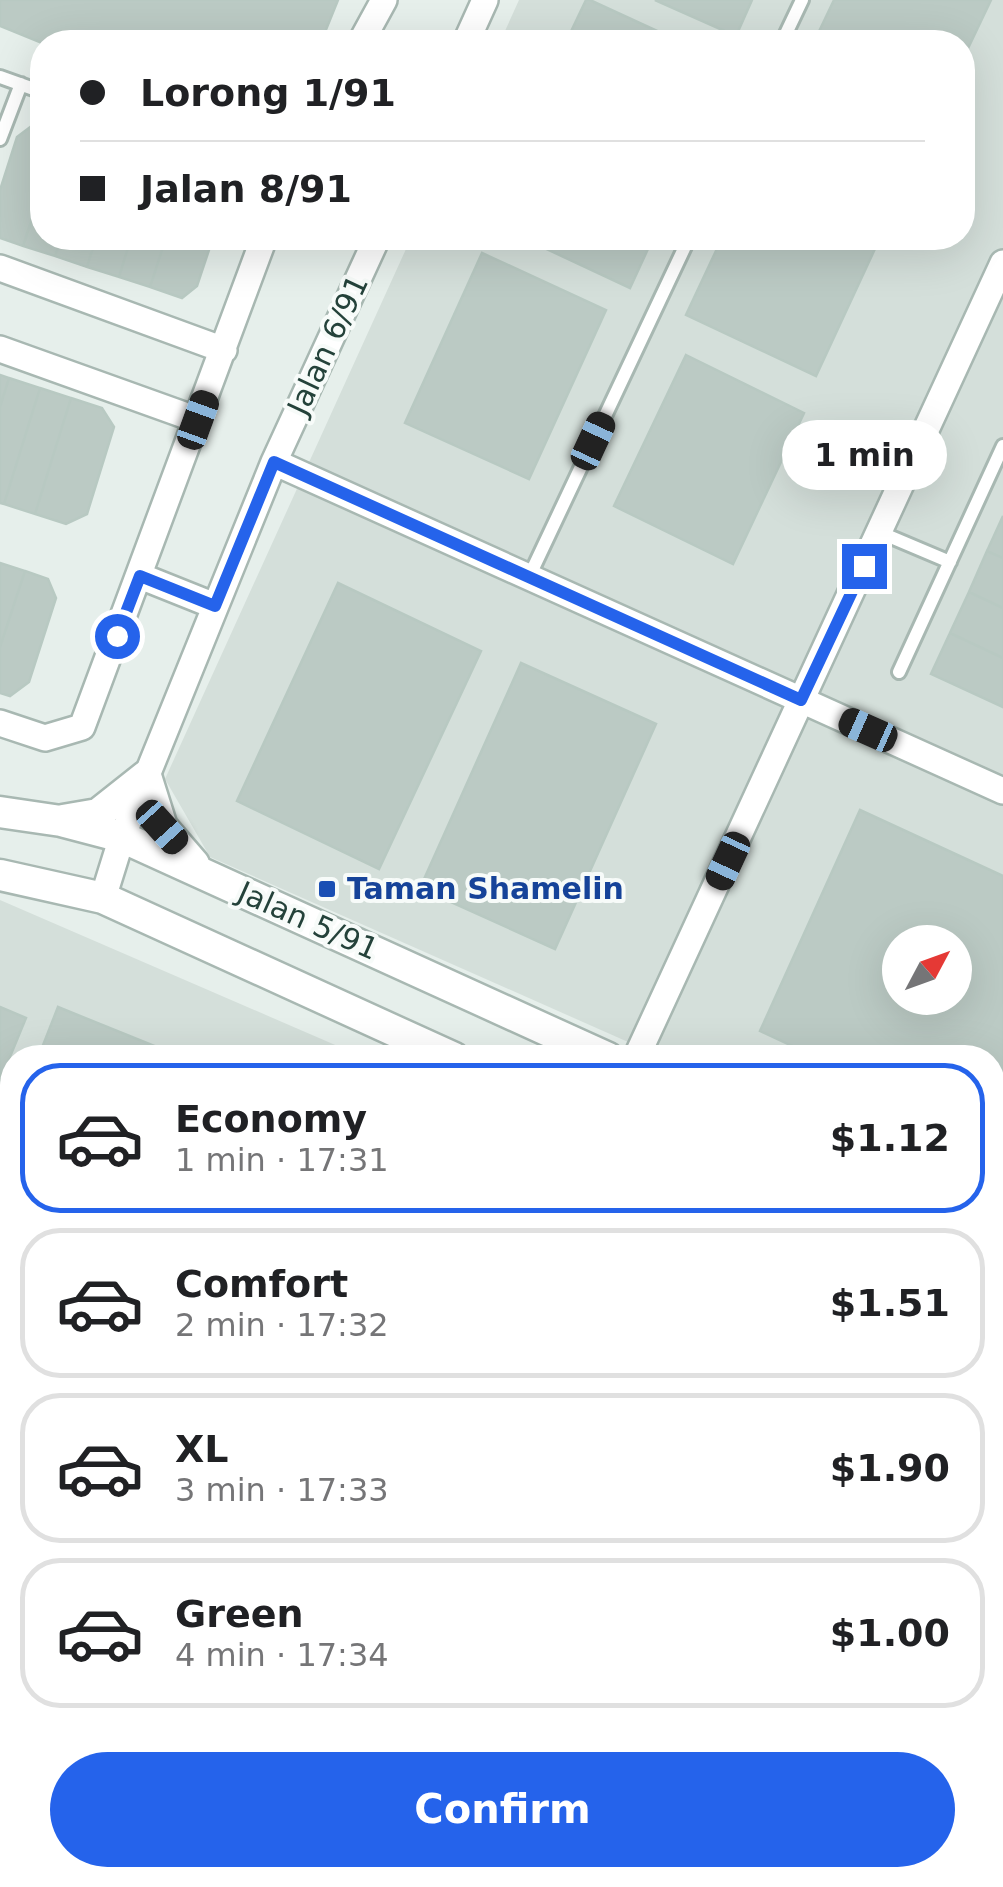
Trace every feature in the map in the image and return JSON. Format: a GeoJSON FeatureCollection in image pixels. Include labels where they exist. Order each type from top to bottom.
{"type":"FeatureCollection","features":[{"type":"Feature","properties":{"kind":"street"},"geometry":{"type":"LineString","coordinates":[[368,30],[384,0]]}},
{"type":"Feature","properties":{"kind":"street"},"geometry":{"type":"LineString","coordinates":[[472,30],[486,0]]}},
{"type":"Feature","properties":{"kind":"street"},"geometry":{"type":"LineString","coordinates":[[0,724],[45,738],[82,727],[260,250]]}},
{"type":"Feature","properties":{"kind":"street","name":"Jalan 6/91"},"geometry":{"type":"LineString","coordinates":[[102,898],[122,836],[274,462],[371,250]]}},
{"type":"Feature","properties":{"kind":"street"},"geometry":{"type":"LineString","coordinates":[[642,1045],[1003,264]]}},
{"type":"Feature","properties":{"kind":"street"},"geometry":{"type":"LineString","coordinates":[[0,268],[224,350]]}},
{"type":"Feature","properties":{"kind":"street"},"geometry":{"type":"LineString","coordinates":[[0,349],[198,420]]}},
{"type":"Feature","properties":{"kind":"street"},"geometry":{"type":"LineString","coordinates":[[274,462],[1003,791]]}},
{"type":"Feature","properties":{"kind":"street"},"geometry":{"type":"LineString","coordinates":[[140,576],[215,606]]}},
{"type":"Feature","properties":{"kind":"street"},"geometry":{"type":"LineString","coordinates":[[61,821],[98,814],[146,776],[162,827],[203,873]]}},
{"type":"Feature","properties":{"kind":"street","name":"Jalan 5/91"},"geometry":{"type":"LineString","coordinates":[[0,812],[122,836],[580,1045]]}},
{"type":"Feature","properties":{"kind":"street"},"geometry":{"type":"LineString","coordinates":[[0,875],[102,898],[425,1045]]}},
{"type":"Feature","properties":{"kind":"lane"},"geometry":{"type":"LineString","coordinates":[[788,30],[802,0]]}},
{"type":"Feature","properties":{"kind":"lane"},"geometry":{"type":"LineString","coordinates":[[0,76],[30,87]]}},
{"type":"Feature","properties":{"kind":"lane"},"geometry":{"type":"LineString","coordinates":[[0,139],[21,84]]}},
{"type":"Feature","properties":{"kind":"lane"},"geometry":{"type":"LineString","coordinates":[[529,577],[684,250]]}},
{"type":"Feature","properties":{"kind":"lane"},"geometry":{"type":"LineString","coordinates":[[899,672],[1003,446]]}},
{"type":"Feature","properties":{"kind":"lane"},"geometry":{"type":"LineString","coordinates":[[879,532],[950,562]]}},
{"type":"Feature","properties":{"kind":"shaded area"},"geometry":{"type":"Polygon","coordinates":[[[519,0],[1003,0],[1003,1045],[635,1045],[210,857],[165,779],[406,250],[975,250],[975,30],[505,30],[519,0]]]}},
{"type":"Feature","properties":{"kind":"shaded area"},"geometry":{"type":"Polygon","coordinates":[[[0,900],[335,1045],[0,1045],[0,900]]]}},
{"type":"Feature","properties":{"kind":"building"},"geometry":{"type":"Polygon","coordinates":[[[0,0],[338,0],[326,30],[30,30],[30,38],[0,26],[0,0]]]}},
{"type":"Feature","properties":{"kind":"building"},"geometry":{"type":"Polygon","coordinates":[[[586,0],[590,0],[655,30],[572,30],[586,0]]]}},
{"type":"Feature","properties":{"kind":"building"},"geometry":{"type":"Polygon","coordinates":[[[655,0],[752,0],[739,30],[722,30],[655,0]]]}},
{"type":"Feature","properties":{"kind":"building"},"geometry":{"type":"Polygon","coordinates":[[[834,0],[991,0],[975,34],[975,30],[820,30],[834,0]]]}},
{"type":"Feature","properties":{"kind":"building"},"geometry":{"type":"Polygon","coordinates":[[[30,127],[30,225],[23,246],[0,238],[0,190],[17,137],[30,127]]]}},
{"type":"Feature","properties":{"kind":"building"},"geometry":{"type":"Polygon","coordinates":[[[30,225],[30,248],[23,246],[30,225]]]}},
{"type":"Feature","properties":{"kind":"building"},"geometry":{"type":"Polygon","coordinates":[[[36,250],[57,250],[55,256],[36,250]]]}},
{"type":"Feature","properties":{"kind":"building"},"geometry":{"type":"Polygon","coordinates":[[[57,250],[92,250],[87,267],[55,256],[57,250]]]}},
{"type":"Feature","properties":{"kind":"building"},"geometry":{"type":"Polygon","coordinates":[[[92,250],[127,250],[119,277],[87,267],[92,250]]]}},
{"type":"Feature","properties":{"kind":"building"},"geometry":{"type":"Polygon","coordinates":[[[127,250],[162,250],[150,287],[119,277],[127,250]]]}},
{"type":"Feature","properties":{"kind":"building"},"geometry":{"type":"Polygon","coordinates":[[[162,250],[209,250],[197,286],[182,298],[150,287],[162,250]]]}},
{"type":"Feature","properties":{"kind":"building"},"geometry":{"type":"Polygon","coordinates":[[[549,250],[647,250],[630,288],[549,250]]]}},
{"type":"Feature","properties":{"kind":"building"},"geometry":{"type":"Polygon","coordinates":[[[716,250],[874,250],[816,376],[686,315],[716,250]]]}},
{"type":"Feature","properties":{"kind":"building"},"geometry":{"type":"Polygon","coordinates":[[[482,253],[606,310],[529,479],[405,423],[482,253]]]}},
{"type":"Feature","properties":{"kind":"building"},"geometry":{"type":"Polygon","coordinates":[[[686,355],[804,413],[733,564],[614,506],[686,355]]]}},
{"type":"Feature","properties":{"kind":"building"},"geometry":{"type":"Polygon","coordinates":[[[0,375],[9,378],[0,407],[0,375]]]}},
{"type":"Feature","properties":{"kind":"building"},"geometry":{"type":"Polygon","coordinates":[[[9,378],[40,388],[4,504],[0,503],[0,407],[9,378]]]}},
{"type":"Feature","properties":{"kind":"building"},"geometry":{"type":"Polygon","coordinates":[[[40,388],[71,398],[35,514],[4,504],[40,388]]]}},
{"type":"Feature","properties":{"kind":"building"},"geometry":{"type":"Polygon","coordinates":[[[71,398],[102,408],[114,427],[87,514],[66,524],[35,514],[71,398]]]}},
{"type":"Feature","properties":{"kind":"building"},"geometry":{"type":"Polygon","coordinates":[[[1003,516],[1003,558],[987,551],[1003,516]]]}},
{"type":"Feature","properties":{"kind":"building"},"geometry":{"type":"Polygon","coordinates":[[[987,551],[1003,558],[1003,608],[969,592],[987,551]]]}},
{"type":"Feature","properties":{"kind":"building"},"geometry":{"type":"Polygon","coordinates":[[[0,563],[25,571],[0,647],[0,563]]]}},
{"type":"Feature","properties":{"kind":"building"},"geometry":{"type":"Polygon","coordinates":[[[25,571],[48,579],[56,598],[29,682],[10,696],[0,693],[0,647],[25,571]]]}},
{"type":"Feature","properties":{"kind":"building"},"geometry":{"type":"Polygon","coordinates":[[[338,583],[481,651],[379,869],[237,801],[338,583]]]}},
{"type":"Feature","properties":{"kind":"building"},"geometry":{"type":"Polygon","coordinates":[[[969,592],[1003,608],[1003,658],[950,633],[969,592]]]}},
{"type":"Feature","properties":{"kind":"building"},"geometry":{"type":"Polygon","coordinates":[[[950,633],[1003,658],[1003,707],[931,674],[950,633]]]}},
{"type":"Feature","properties":{"kind":"building"},"geometry":{"type":"Polygon","coordinates":[[[521,663],[656,724],[555,949],[420,888],[521,663]]]}},
{"type":"Feature","properties":{"kind":"building"},"geometry":{"type":"Polygon","coordinates":[[[860,810],[1003,876],[1003,1045],[790,1045],[760,1031],[860,810]]]}},
{"type":"Feature","properties":{"kind":"building"},"geometry":{"type":"Polygon","coordinates":[[[0,1007],[26,1018],[15,1045],[0,1045],[0,1007]]]}},
{"type":"Feature","properties":{"kind":"building"},"geometry":{"type":"Polygon","coordinates":[[[58,1007],[152,1045],[43,1045],[58,1007]]]}},
{"type":"Feature","properties":{"kind":"place","name":"Taman Shamelin"},"geometry":{"type":"Point","coordinates":[327,889]}},
{"type":"Feature","properties":{"kind":"route"},"geometry":{"type":"LineString","coordinates":[[117,636],[140,576],[215,606],[274,462],[801,700],[864,566]]}}]}
